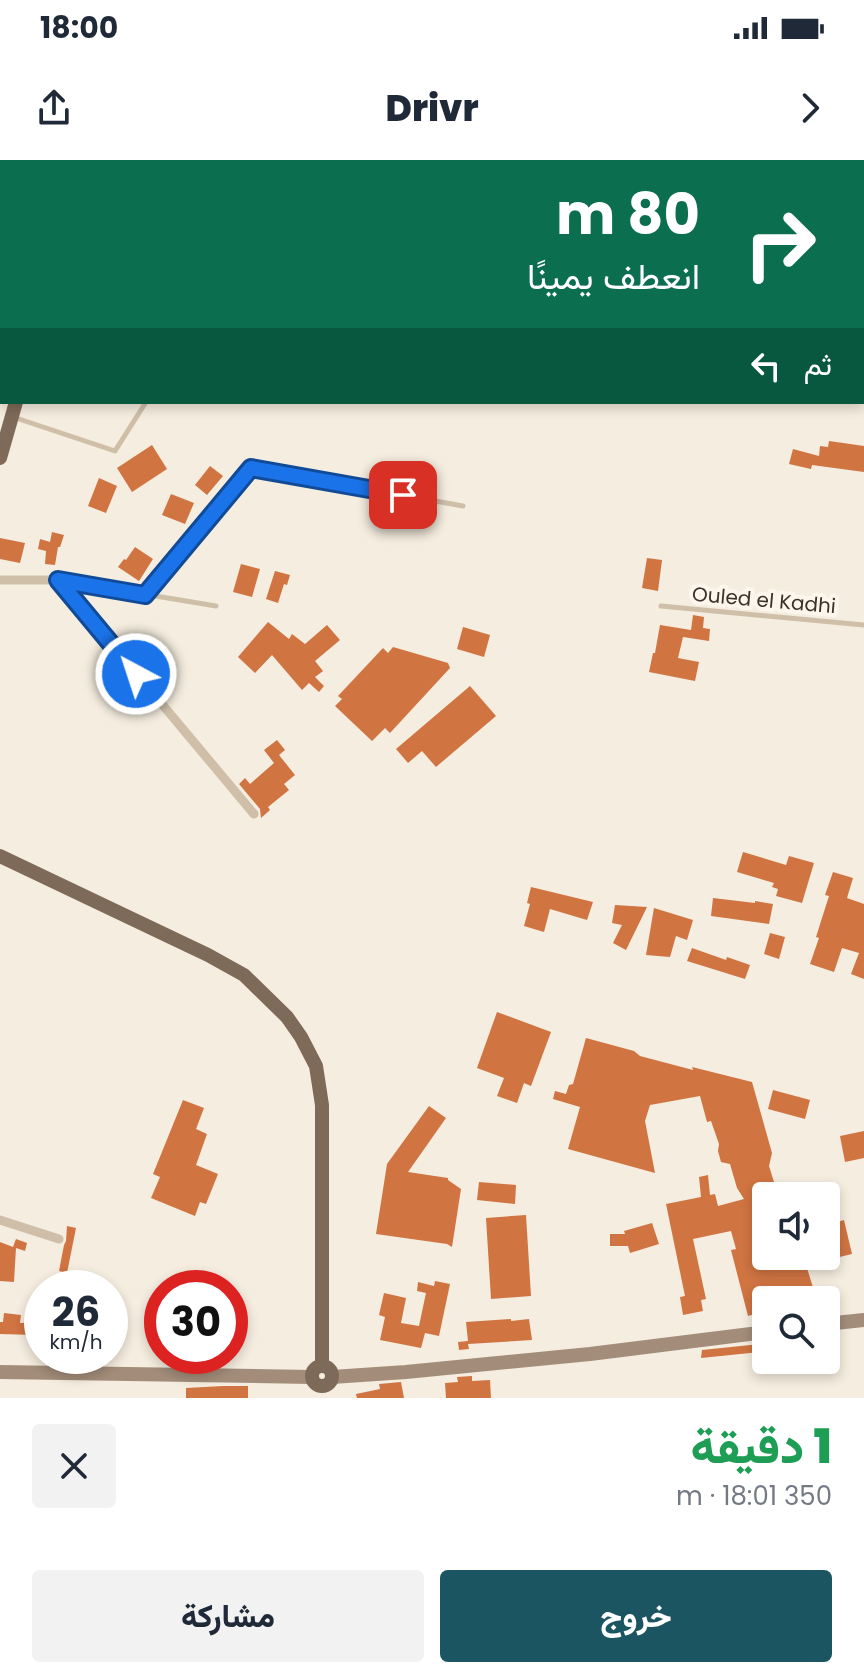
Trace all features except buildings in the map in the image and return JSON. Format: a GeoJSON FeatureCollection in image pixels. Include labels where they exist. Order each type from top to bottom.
{"type":"FeatureCollection","features":[{"type":"Feature","properties":{"kind":"main road"},"geometry":{"type":"LineString","coordinates":[[0,458],[14,409]]}},
{"type":"Feature","properties":{"kind":"main road"},"geometry":{"type":"LineString","coordinates":[[0,856],[244,975],[287,1017],[301,1037],[316,1066],[322,1105],[323,1381]]}},
{"type":"Feature","properties":{"kind":"main road"},"geometry":{"type":"LineString","coordinates":[[840,1323],[864,1320]]}},
{"type":"Feature","properties":{"kind":"main road"},"geometry":{"type":"LineString","coordinates":[[0,1372],[323,1381],[752,1334]]}},
{"type":"Feature","properties":{"kind":"street"},"geometry":{"type":"LineString","coordinates":[[0,580],[58,580],[254,814]]}},
{"type":"Feature","properties":{"kind":"street"},"geometry":{"type":"LineString","coordinates":[[0,1220],[59,1239]]}},
{"type":"Feature","properties":{"kind":"lane"},"geometry":{"type":"LineString","coordinates":[[14,409],[115,451],[145,404]]}},
{"type":"Feature","properties":{"kind":"lane"},"geometry":{"type":"LineString","coordinates":[[145,595],[251,468],[463,506]]}},
{"type":"Feature","properties":{"kind":"lane"},"geometry":{"type":"LineString","coordinates":[[58,580],[216,606]]}},
{"type":"Feature","properties":{"kind":"lane","name":"Ouled el Kadhi"},"geometry":{"type":"LineString","coordinates":[[661,606],[864,625]]}},
{"type":"Feature","properties":{"kind":"route"},"geometry":{"type":"LineString","coordinates":[[136,674],[58,580],[145,595],[251,468],[403,495]]}}]}
